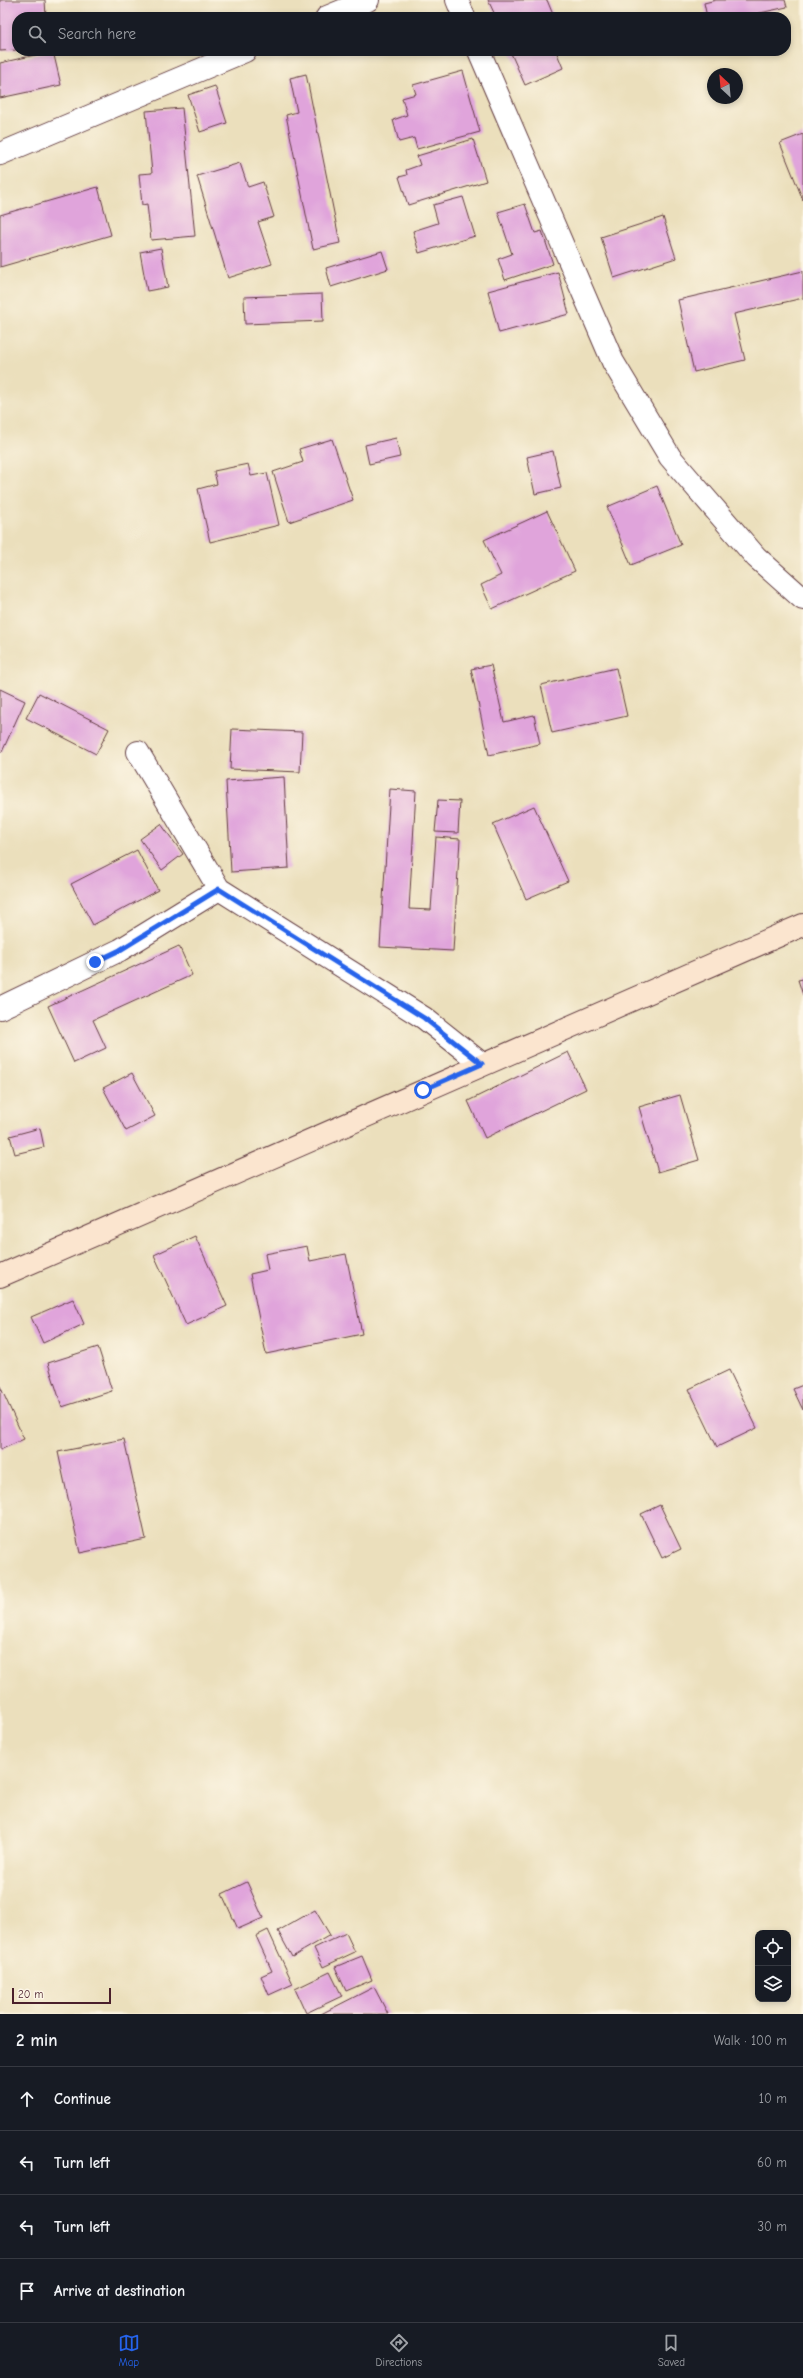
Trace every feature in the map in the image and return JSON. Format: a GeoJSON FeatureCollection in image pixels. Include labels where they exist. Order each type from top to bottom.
{"type":"FeatureCollection","features":[{"type":"Feature","properties":{"kind":"street"},"geometry":{"type":"LineString","coordinates":[[339,12],[368,0]]}},
{"type":"Feature","properties":{"kind":"street"},"geometry":{"type":"LineString","coordinates":[[457,0],[462,12]]}},
{"type":"Feature","properties":{"kind":"street"},"geometry":{"type":"LineString","coordinates":[[0,154],[233,56]]}},
{"type":"Feature","properties":{"kind":"street"},"geometry":{"type":"LineString","coordinates":[[481,56],[613,362],[670,457],[756,557],[803,599]]}},
{"type":"Feature","properties":{"kind":"street"},"geometry":{"type":"LineString","coordinates":[[138,752],[219,889],[424,1018],[482,1064]]}},
{"type":"Feature","properties":{"kind":"street"},"geometry":{"type":"LineString","coordinates":[[0,1008],[120,950],[219,889]]}},
{"type":"Feature","properties":{"kind":"street"},"geometry":{"type":"LineString","coordinates":[[0,1276],[482,1064],[803,925]]}},
{"type":"Feature","properties":{"kind":"building"},"geometry":{"type":"Polygon","coordinates":[[[0,0],[45,0],[46,12],[12,12],[12,50],[0,51],[0,0]]]}},
{"type":"Feature","properties":{"kind":"building"},"geometry":{"type":"Polygon","coordinates":[[[488,0],[547,0],[552,12],[494,12],[488,0]]]}},
{"type":"Feature","properties":{"kind":"building"},"geometry":{"type":"Polygon","coordinates":[[[716,0],[785,0],[787,7],[764,12],[706,12],[704,3],[716,0]]]}},
{"type":"Feature","properties":{"kind":"building"},"geometry":{"type":"Polygon","coordinates":[[[31,56],[54,56],[61,85],[0,98],[0,63],[31,56]]]}},
{"type":"Feature","properties":{"kind":"building"},"geometry":{"type":"Polygon","coordinates":[[[512,56],[558,56],[563,68],[525,85],[512,56]]]}},
{"type":"Feature","properties":{"kind":"building"},"geometry":{"type":"Polygon","coordinates":[[[463,71],[480,132],[417,149],[414,138],[399,142],[393,120],[407,115],[402,98],[416,94],[413,85],[463,71]]]}},
{"type":"Feature","properties":{"kind":"building"},"geometry":{"type":"Polygon","coordinates":[[[306,74],[340,243],[313,249],[286,115],[297,112],[290,78],[306,74]]]}},
{"type":"Feature","properties":{"kind":"building"},"geometry":{"type":"Polygon","coordinates":[[[215,86],[227,123],[200,132],[188,95],[215,86]]]}},
{"type":"Feature","properties":{"kind":"building"},"geometry":{"type":"Polygon","coordinates":[[[182,108],[195,236],[151,240],[147,204],[142,205],[139,174],[152,173],[146,111],[182,108]]]}},
{"type":"Feature","properties":{"kind":"building"},"geometry":{"type":"Polygon","coordinates":[[[803,134],[803,200],[780,143],[803,134]]]}},
{"type":"Feature","properties":{"kind":"building"},"geometry":{"type":"Polygon","coordinates":[[[473,139],[486,181],[408,205],[399,177],[407,175],[406,170],[420,165],[417,156],[473,139]]]}},
{"type":"Feature","properties":{"kind":"building"},"geometry":{"type":"Polygon","coordinates":[[[240,163],[248,187],[263,182],[274,217],[258,222],[272,264],[228,278],[197,176],[240,163]]]}},
{"type":"Feature","properties":{"kind":"building"},"geometry":{"type":"Polygon","coordinates":[[[98,187],[111,235],[0,267],[0,215],[98,187]]]}},
{"type":"Feature","properties":{"kind":"building"},"geometry":{"type":"Polygon","coordinates":[[[463,197],[475,236],[419,253],[413,231],[438,223],[433,205],[463,197]]]}},
{"type":"Feature","properties":{"kind":"building"},"geometry":{"type":"Polygon","coordinates":[[[525,204],[535,233],[542,231],[553,264],[505,280],[498,259],[512,254],[498,212],[525,204]]]}},
{"type":"Feature","properties":{"kind":"building"},"geometry":{"type":"Polygon","coordinates":[[[663,217],[676,258],[614,278],[601,237],[663,217]]]}},
{"type":"Feature","properties":{"kind":"building"},"geometry":{"type":"Polygon","coordinates":[[[161,248],[168,287],[147,291],[140,252],[161,248]]]}},
{"type":"Feature","properties":{"kind":"building"},"geometry":{"type":"Polygon","coordinates":[[[382,251],[388,269],[331,287],[326,268],[382,251]]]}},
{"type":"Feature","properties":{"kind":"building"},"geometry":{"type":"Polygon","coordinates":[[[803,271],[803,298],[734,314],[745,360],[694,372],[678,300],[803,271]]]}},
{"type":"Feature","properties":{"kind":"building"},"geometry":{"type":"Polygon","coordinates":[[[558,272],[569,314],[499,333],[488,291],[558,272]]]}},
{"type":"Feature","properties":{"kind":"building"},"geometry":{"type":"Polygon","coordinates":[[[322,294],[323,321],[245,324],[244,297],[322,294]]]}},
{"type":"Feature","properties":{"kind":"building"},"geometry":{"type":"Polygon","coordinates":[[[396,438],[400,457],[369,464],[365,445],[396,438]]]}},
{"type":"Feature","properties":{"kind":"building"},"geometry":{"type":"Polygon","coordinates":[[[332,439],[353,500],[289,522],[273,472],[303,462],[299,449],[332,439]]]}},
{"type":"Feature","properties":{"kind":"building"},"geometry":{"type":"Polygon","coordinates":[[[553,451],[561,488],[535,494],[527,457],[553,451]]]}},
{"type":"Feature","properties":{"kind":"building"},"geometry":{"type":"Polygon","coordinates":[[[248,464],[251,476],[267,473],[279,525],[210,542],[198,489],[217,484],[214,471],[248,464]]]}},
{"type":"Feature","properties":{"kind":"building"},"geometry":{"type":"Polygon","coordinates":[[[657,486],[681,545],[631,565],[607,507],[657,486]]]}},
{"type":"Feature","properties":{"kind":"building"},"geometry":{"type":"Polygon","coordinates":[[[547,511],[575,571],[492,609],[481,585],[501,575],[484,540],[547,511]]]}},
{"type":"Feature","properties":{"kind":"building"},"geometry":{"type":"Polygon","coordinates":[[[491,665],[504,722],[534,715],[540,744],[489,755],[471,669],[491,665]]]}},
{"type":"Feature","properties":{"kind":"building"},"geometry":{"type":"Polygon","coordinates":[[[616,668],[627,716],[552,733],[541,685],[616,668]]]}},
{"type":"Feature","properties":{"kind":"building"},"geometry":{"type":"Polygon","coordinates":[[[0,689],[25,701],[2,752],[0,752],[0,689]]]}},
{"type":"Feature","properties":{"kind":"building"},"geometry":{"type":"Polygon","coordinates":[[[39,693],[109,729],[96,754],[26,718],[39,693]]]}},
{"type":"Feature","properties":{"kind":"building"},"geometry":{"type":"Polygon","coordinates":[[[232,729],[302,732],[300,772],[230,769],[232,729]]]}},
{"type":"Feature","properties":{"kind":"building"},"geometry":{"type":"Polygon","coordinates":[[[284,777],[289,868],[231,872],[226,781],[284,777]]]}},
{"type":"Feature","properties":{"kind":"building"},"geometry":{"type":"Polygon","coordinates":[[[390,789],[416,791],[409,909],[431,910],[436,837],[460,839],[453,951],[380,947],[390,789]]]}},
{"type":"Feature","properties":{"kind":"building"},"geometry":{"type":"Polygon","coordinates":[[[438,800],[460,801],[458,833],[435,832],[438,800]]]}},
{"type":"Feature","properties":{"kind":"building"},"geometry":{"type":"Polygon","coordinates":[[[534,806],[568,881],[526,899],[493,824],[534,806]]]}},
{"type":"Feature","properties":{"kind":"building"},"geometry":{"type":"Polygon","coordinates":[[[161,824],[183,854],[162,870],[140,839],[161,824]]]}},
{"type":"Feature","properties":{"kind":"building"},"geometry":{"type":"Polygon","coordinates":[[[137,850],[158,890],[93,925],[71,884],[137,850]]]}},
{"type":"Feature","properties":{"kind":"building"},"geometry":{"type":"Polygon","coordinates":[[[179,946],[192,975],[93,1020],[106,1048],[74,1063],[48,1006],[179,946]]]}},
{"type":"Feature","properties":{"kind":"building"},"geometry":{"type":"Polygon","coordinates":[[[803,979],[803,995],[798,980],[803,979]]]}},
{"type":"Feature","properties":{"kind":"building"},"geometry":{"type":"Polygon","coordinates":[[[568,1052],[586,1089],[485,1138],[468,1101],[568,1052]]]}},
{"type":"Feature","properties":{"kind":"building"},"geometry":{"type":"Polygon","coordinates":[[[132,1073],[155,1116],[126,1131],[103,1088],[132,1073]]]}},
{"type":"Feature","properties":{"kind":"building"},"geometry":{"type":"Polygon","coordinates":[[[680,1095],[699,1160],[658,1172],[639,1107],[680,1095]]]}},
{"type":"Feature","properties":{"kind":"building"},"geometry":{"type":"Polygon","coordinates":[[[40,1128],[44,1147],[15,1154],[10,1136],[40,1128]]]}},
{"type":"Feature","properties":{"kind":"building"},"geometry":{"type":"Polygon","coordinates":[[[195,1236],[227,1306],[186,1325],[154,1255],[195,1236]]]}},
{"type":"Feature","properties":{"kind":"building"},"geometry":{"type":"Polygon","coordinates":[[[307,1246],[310,1261],[346,1254],[362,1334],[266,1354],[250,1274],[268,1270],[265,1254],[307,1246]]]}},
{"type":"Feature","properties":{"kind":"building"},"geometry":{"type":"Polygon","coordinates":[[[73,1299],[84,1324],[43,1343],[31,1317],[73,1299]]]}},
{"type":"Feature","properties":{"kind":"building"},"geometry":{"type":"Polygon","coordinates":[[[98,1347],[112,1391],[62,1407],[48,1363],[98,1347]]]}},
{"type":"Feature","properties":{"kind":"building"},"geometry":{"type":"Polygon","coordinates":[[[729,1370],[757,1428],[717,1447],[689,1389],[729,1370]]]}},
{"type":"Feature","properties":{"kind":"building"},"geometry":{"type":"Polygon","coordinates":[[[803,1385],[803,1410],[793,1389],[803,1385]]]}},
{"type":"Feature","properties":{"kind":"building"},"geometry":{"type":"Polygon","coordinates":[[[0,1386],[24,1439],[0,1450],[0,1386]]]}},
{"type":"Feature","properties":{"kind":"building"},"geometry":{"type":"Polygon","coordinates":[[[124,1439],[146,1539],[80,1553],[58,1452],[124,1439]]]}},
{"type":"Feature","properties":{"kind":"building"},"geometry":{"type":"Polygon","coordinates":[[[660,1505],[681,1549],[662,1558],[641,1514],[660,1505]]]}},
{"type":"Feature","properties":{"kind":"building"},"geometry":{"type":"Polygon","coordinates":[[[247,1882],[263,1918],[238,1929],[222,1894],[247,1882]]]}},
{"type":"Feature","properties":{"kind":"building"},"geometry":{"type":"Polygon","coordinates":[[[315,1910],[330,1935],[292,1957],[278,1931],[315,1910]]]}},
{"type":"Feature","properties":{"kind":"building"},"geometry":{"type":"Polygon","coordinates":[[[268,1930],[293,1984],[269,1995],[261,1976],[272,1971],[256,1936],[268,1930]]]}},
{"type":"Feature","properties":{"kind":"building"},"geometry":{"type":"Polygon","coordinates":[[[346,1933],[355,1952],[323,1967],[314,1948],[346,1933]]]}},
{"type":"Feature","properties":{"kind":"building"},"geometry":{"type":"Polygon","coordinates":[[[362,1956],[372,1980],[346,1991],[335,1967],[362,1956]]]}},
{"type":"Feature","properties":{"kind":"building"},"geometry":{"type":"Polygon","coordinates":[[[330,1972],[342,1996],[306,2013],[295,1989],[330,1972]]]}},
{"type":"Feature","properties":{"kind":"building"},"geometry":{"type":"Polygon","coordinates":[[[374,1987],[388,2014],[321,2014],[374,1987]]]}},
{"type":"Feature","properties":{"kind":"route"},"geometry":{"type":"LineString","coordinates":[[95,962],[120,950],[219,889],[331,962],[424,1018],[482,1064],[423,1090]]}}]}
